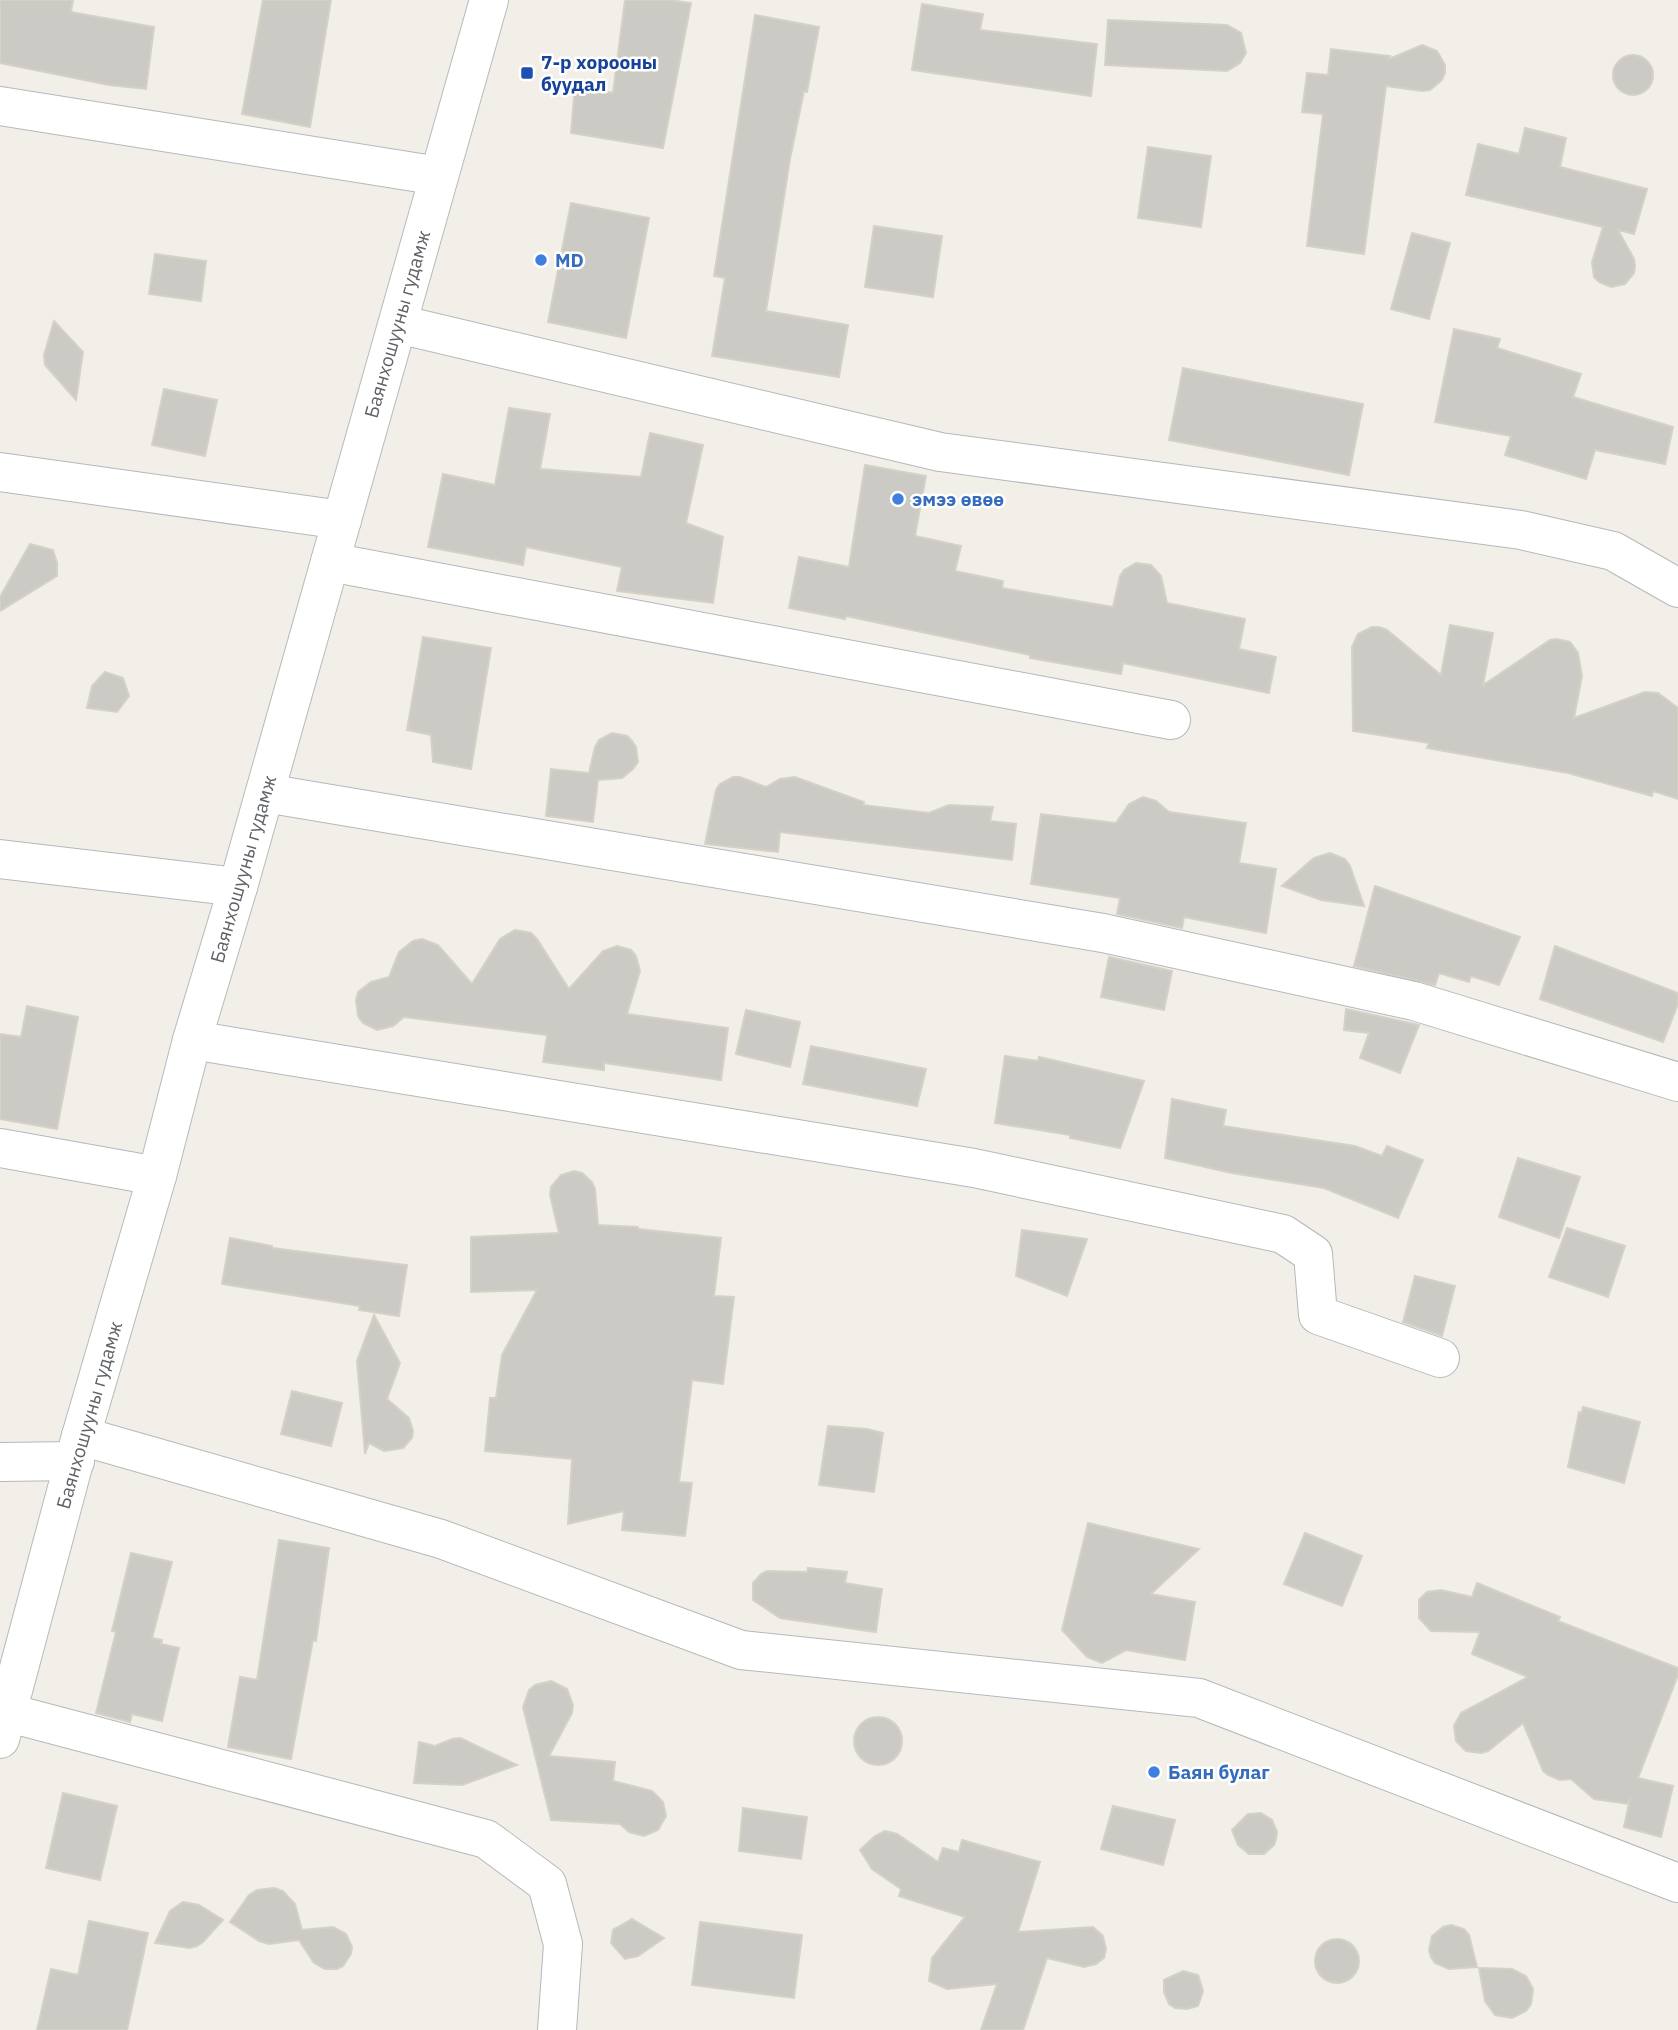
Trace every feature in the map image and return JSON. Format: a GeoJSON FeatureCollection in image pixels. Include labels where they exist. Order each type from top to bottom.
{"type":"FeatureCollection","features":[{"type":"Feature","properties":{"kind":"street","name":"Баянхошууны гудамж"},"geometry":{"type":"LineString","coordinates":[[4,1726],[78,1448],[192,1040],[265,793],[489,0]]}},
{"type":"Feature","properties":{"kind":"street"},"geometry":{"type":"LineString","coordinates":[[0,106],[439,176]]}},
{"type":"Feature","properties":{"kind":"street"},"geometry":{"type":"LineString","coordinates":[[398,324],[940,452],[1521,530],[1613,551],[1678,588]]}},
{"type":"Feature","properties":{"kind":"street"},"geometry":{"type":"LineString","coordinates":[[0,472],[342,520]]}},
{"type":"Feature","properties":{"kind":"street"},"geometry":{"type":"LineString","coordinates":[[330,562],[1171,720]]}},
{"type":"Feature","properties":{"kind":"street"},"geometry":{"type":"LineString","coordinates":[[265,793],[1103,933],[1414,1001],[1678,1082]]}},
{"type":"Feature","properties":{"kind":"street"},"geometry":{"type":"LineString","coordinates":[[0,859],[238,887]]}},
{"type":"Feature","properties":{"kind":"street"},"geometry":{"type":"LineString","coordinates":[[192,1040],[974,1168],[1283,1234],[1313,1254],[1318,1315],[1440,1358]]}},
{"type":"Feature","properties":{"kind":"street"},"geometry":{"type":"LineString","coordinates":[[0,1148],[156,1176]]}},
{"type":"Feature","properties":{"kind":"street"},"geometry":{"type":"LineString","coordinates":[[0,1462],[78,1448],[442,1539],[741,1650],[1199,1698],[1678,1883]]}},
{"type":"Feature","properties":{"kind":"street"},"geometry":{"type":"LineString","coordinates":[[4,1726],[486,1839],[547,1884],[564,1944],[556,2030]]}},
{"type":"Feature","properties":{"kind":"building"},"geometry":{"type":"Polygon","coordinates":[[[0,0],[73,0],[71,12],[154,27],[146,89],[109,85],[0,63],[0,0]]]}},
{"type":"Feature","properties":{"kind":"building"},"geometry":{"type":"Polygon","coordinates":[[[263,0],[331,0],[310,127],[242,114],[263,0]]]}},
{"type":"Feature","properties":{"kind":"building"},"geometry":{"type":"Polygon","coordinates":[[[625,0],[691,3],[663,148],[571,133],[575,86],[613,93],[625,0]]]}},
{"type":"Feature","properties":{"kind":"building"},"geometry":{"type":"Polygon","coordinates":[[[922,4],[983,14],[980,30],[1097,44],[1091,96],[912,70],[922,4]]]}},
{"type":"Feature","properties":{"kind":"building"},"geometry":{"type":"Polygon","coordinates":[[[755,15],[819,27],[807,92],[804,91],[790,159],[766,311],[848,325],[839,377],[712,356],[725,278],[714,276],[755,15]]]}},
{"type":"Feature","properties":{"kind":"building"},"geometry":{"type":"Polygon","coordinates":[[[1108,20],[1227,25],[1241,33],[1246,53],[1240,63],[1227,71],[1105,65],[1108,20]]]}},
{"type":"Feature","properties":{"kind":"building"},"geometry":{"type":"Polygon","coordinates":[[[1422,45],[1437,51],[1445,65],[1445,73],[1442,80],[1430,90],[1386,86],[1364,254],[1307,246],[1323,114],[1302,112],[1307,73],[1328,75],[1331,49],[1390,56],[1389,59],[1422,45]]]}},
{"type":"Feature","properties":{"kind":"building"},"geometry":{"type":"Polygon","coordinates":[[[1633,55],[1641,56],[1647,61],[1652,67],[1652,83],[1647,89],[1641,94],[1633,95],[1625,94],[1619,89],[1614,83],[1613,75],[1614,67],[1619,61],[1625,56],[1633,55]]]}},
{"type":"Feature","properties":{"kind":"building"},"geometry":{"type":"Polygon","coordinates":[[[1525,128],[1566,138],[1560,167],[1647,189],[1634,234],[1618,230],[1635,266],[1634,273],[1625,284],[1611,287],[1594,277],[1592,262],[1603,227],[1466,195],[1478,144],[1519,154],[1525,128]]]}},
{"type":"Feature","properties":{"kind":"building"},"geometry":{"type":"Polygon","coordinates":[[[1148,147],[1211,156],[1201,227],[1138,218],[1148,147]]]}},
{"type":"Feature","properties":{"kind":"building"},"geometry":{"type":"Polygon","coordinates":[[[571,203],[649,218],[626,338],[548,322],[571,203]]]}},
{"type":"Feature","properties":{"kind":"building"},"geometry":{"type":"Polygon","coordinates":[[[874,226],[942,236],[933,297],[865,287],[874,226]]]}},
{"type":"Feature","properties":{"kind":"building"},"geometry":{"type":"Polygon","coordinates":[[[1412,233],[1450,243],[1429,319],[1391,309],[1412,233]]]}},
{"type":"Feature","properties":{"kind":"building"},"geometry":{"type":"Polygon","coordinates":[[[155,254],[206,261],[201,301],[149,294],[155,254]]]}},
{"type":"Feature","properties":{"kind":"building"},"geometry":{"type":"Polygon","coordinates":[[[54,321],[83,352],[76,400],[45,365],[44,355],[54,321]]]}},
{"type":"Feature","properties":{"kind":"building"},"geometry":{"type":"Polygon","coordinates":[[[1454,329],[1500,339],[1497,348],[1581,374],[1573,397],[1673,427],[1665,464],[1595,450],[1586,479],[1505,455],[1511,436],[1435,422],[1454,329]]]}},
{"type":"Feature","properties":{"kind":"building"},"geometry":{"type":"Polygon","coordinates":[[[1183,368],[1363,404],[1349,475],[1169,440],[1183,368]]]}},
{"type":"Feature","properties":{"kind":"building"},"geometry":{"type":"Polygon","coordinates":[[[164,389],[217,400],[205,456],[152,445],[164,389]]]}},
{"type":"Feature","properties":{"kind":"building"},"geometry":{"type":"Polygon","coordinates":[[[509,408],[550,414],[540,469],[641,477],[650,433],[703,445],[686,523],[723,537],[713,603],[617,591],[622,567],[526,547],[523,565],[428,547],[443,474],[495,485],[509,408]]]}},
{"type":"Feature","properties":{"kind":"building"},"geometry":{"type":"Polygon","coordinates":[[[865,465],[926,476],[915,536],[961,546],[955,571],[1003,581],[1002,588],[1113,607],[1120,576],[1124,570],[1136,563],[1151,565],[1161,576],[1167,603],[1245,619],[1239,649],[1276,657],[1269,693],[1123,663],[1121,674],[1030,658],[1030,655],[846,616],[845,619],[789,608],[799,557],[849,567],[865,465]]]}},
{"type":"Feature","properties":{"kind":"building"},"geometry":{"type":"Polygon","coordinates":[[[30,544],[53,550],[57,576],[0,611],[0,597],[30,544]]]}},
{"type":"Feature","properties":{"kind":"building"},"geometry":{"type":"Polygon","coordinates":[[[1450,625],[1493,633],[1483,685],[1550,640],[1556,639],[1570,642],[1578,653],[1582,676],[1574,718],[1645,692],[1658,693],[1678,708],[1678,799],[1653,791],[1652,796],[1568,773],[1427,748],[1429,743],[1353,731],[1352,647],[1358,634],[1372,627],[1387,630],[1441,675],[1450,625]]]}},
{"type":"Feature","properties":{"kind":"building"},"geometry":{"type":"Polygon","coordinates":[[[423,637],[491,648],[471,769],[433,762],[431,735],[407,730],[423,637]]]}},
{"type":"Feature","properties":{"kind":"building"},"geometry":{"type":"Polygon","coordinates":[[[105,672],[123,678],[129,696],[117,712],[87,708],[92,686],[105,672]]]}},
{"type":"Feature","properties":{"kind":"building"},"geometry":{"type":"Polygon","coordinates":[[[612,733],[627,736],[632,741],[636,747],[638,762],[622,778],[598,780],[593,822],[546,816],[551,769],[589,773],[599,740],[612,733]]]}},
{"type":"Feature","properties":{"kind":"building"},"geometry":{"type":"Polygon","coordinates":[[[733,777],[766,787],[780,779],[795,777],[864,802],[863,805],[929,813],[949,805],[993,807],[990,821],[1016,824],[1012,860],[780,832],[778,852],[705,844],[716,790],[720,784],[733,777]]]}},
{"type":"Feature","properties":{"kind":"building"},"geometry":{"type":"Polygon","coordinates":[[[1143,797],[1156,801],[1169,812],[1246,823],[1239,863],[1276,869],[1266,933],[1184,917],[1182,928],[1117,914],[1120,898],[1031,884],[1041,814],[1116,823],[1129,804],[1143,797]]]}},
{"type":"Feature","properties":{"kind":"building"},"geometry":{"type":"Polygon","coordinates":[[[1330,853],[1345,859],[1350,866],[1364,906],[1321,900],[1282,886],[1314,858],[1330,853]]]}},
{"type":"Feature","properties":{"kind":"building"},"geometry":{"type":"Polygon","coordinates":[[[1375,886],[1520,937],[1499,985],[1471,976],[1469,982],[1439,973],[1435,985],[1354,966],[1375,886]]]}},
{"type":"Feature","properties":{"kind":"building"},"geometry":{"type":"Polygon","coordinates":[[[515,930],[531,933],[537,939],[569,989],[603,951],[617,946],[631,950],[636,956],[640,971],[627,1014],[728,1028],[721,1080],[604,1063],[604,1070],[543,1062],[547,1035],[404,1017],[393,1026],[377,1030],[363,1023],[358,1016],[358,992],[371,982],[389,977],[399,952],[413,941],[422,939],[438,945],[472,984],[500,939],[515,930]]]}},
{"type":"Feature","properties":{"kind":"building"},"geometry":{"type":"Polygon","coordinates":[[[1555,946],[1678,993],[1678,1004],[1663,1042],[1540,999],[1555,946]]]}},
{"type":"Feature","properties":{"kind":"building"},"geometry":{"type":"Polygon","coordinates":[[[1109,957],[1172,971],[1164,1010],[1101,997],[1109,957]]]}},
{"type":"Feature","properties":{"kind":"building"},"geometry":{"type":"Polygon","coordinates":[[[27,1006],[78,1017],[57,1129],[0,1119],[0,1034],[21,1037],[27,1006]]]}},
{"type":"Feature","properties":{"kind":"building"},"geometry":{"type":"Polygon","coordinates":[[[1346,1009],[1419,1025],[1400,1073],[1360,1058],[1369,1033],[1344,1030],[1346,1009]]]}},
{"type":"Feature","properties":{"kind":"building"},"geometry":{"type":"Polygon","coordinates":[[[746,1010],[800,1022],[790,1067],[736,1054],[746,1010]]]}},
{"type":"Feature","properties":{"kind":"building"},"geometry":{"type":"Polygon","coordinates":[[[811,1046],[926,1069],[917,1106],[803,1084],[811,1046]]]}},
{"type":"Feature","properties":{"kind":"building"},"geometry":{"type":"Polygon","coordinates":[[[1005,1056],[1038,1061],[1039,1057],[1144,1081],[1120,1148],[1070,1138],[1070,1135],[995,1123],[1005,1056]]]}},
{"type":"Feature","properties":{"kind":"building"},"geometry":{"type":"Polygon","coordinates":[[[1172,1099],[1226,1110],[1223,1126],[1355,1146],[1382,1156],[1387,1146],[1423,1160],[1398,1218],[1324,1188],[1232,1173],[1165,1158],[1172,1099]]]}},
{"type":"Feature","properties":{"kind":"building"},"geometry":{"type":"Polygon","coordinates":[[[1518,1158],[1580,1177],[1559,1238],[1499,1217],[1518,1158]]]}},
{"type":"Feature","properties":{"kind":"building"},"geometry":{"type":"Polygon","coordinates":[[[574,1171],[582,1173],[592,1182],[598,1225],[638,1227],[721,1238],[714,1296],[734,1297],[723,1384],[692,1380],[679,1482],[692,1483],[685,1536],[622,1530],[624,1511],[568,1524],[572,1459],[485,1451],[490,1398],[496,1398],[502,1355],[537,1290],[471,1292],[471,1237],[559,1233],[550,1195],[551,1187],[561,1175],[574,1171]]]}},
{"type":"Feature","properties":{"kind":"building"},"geometry":{"type":"Polygon","coordinates":[[[1567,1228],[1625,1246],[1608,1297],[1549,1277],[1567,1228]]]}},
{"type":"Feature","properties":{"kind":"building"},"geometry":{"type":"Polygon","coordinates":[[[1022,1230],[1087,1239],[1067,1296],[1016,1276],[1022,1230]]]}},
{"type":"Feature","properties":{"kind":"building"},"geometry":{"type":"Polygon","coordinates":[[[230,1238],[272,1248],[407,1265],[399,1316],[359,1310],[360,1306],[222,1284],[230,1238]]]}},
{"type":"Feature","properties":{"kind":"building"},"geometry":{"type":"Polygon","coordinates":[[[1415,1276],[1455,1286],[1442,1336],[1403,1322],[1415,1276]]]}},
{"type":"Feature","properties":{"kind":"building"},"geometry":{"type":"Polygon","coordinates":[[[374,1315],[400,1363],[387,1399],[409,1418],[413,1431],[412,1438],[403,1448],[384,1451],[369,1443],[365,1454],[357,1361],[374,1315]]]}},
{"type":"Feature","properties":{"kind":"building"},"geometry":{"type":"Polygon","coordinates":[[[292,1391],[342,1403],[331,1446],[281,1434],[292,1391]]]}},
{"type":"Feature","properties":{"kind":"building"},"geometry":{"type":"Polygon","coordinates":[[[1583,1407],[1640,1422],[1624,1483],[1568,1467],[1579,1412],[1582,1413],[1583,1407]]]}},
{"type":"Feature","properties":{"kind":"building"},"geometry":{"type":"Polygon","coordinates":[[[828,1426],[883,1433],[874,1492],[819,1485],[828,1426]]]}},
{"type":"Feature","properties":{"kind":"building"},"geometry":{"type":"Polygon","coordinates":[[[1088,1523],[1199,1549],[1151,1594],[1195,1602],[1185,1660],[1126,1650],[1102,1663],[1087,1657],[1062,1630],[1088,1523]]]}},
{"type":"Feature","properties":{"kind":"building"},"geometry":{"type":"Polygon","coordinates":[[[1305,1533],[1362,1556],[1342,1606],[1284,1584],[1305,1533]]]}},
{"type":"Feature","properties":{"kind":"building"},"geometry":{"type":"Polygon","coordinates":[[[279,1540],[329,1548],[316,1641],[313,1640],[291,1759],[228,1747],[240,1677],[257,1680],[279,1540]]]}},
{"type":"Feature","properties":{"kind":"building"},"geometry":{"type":"Polygon","coordinates":[[[131,1553],[172,1562],[152,1638],[162,1640],[161,1644],[179,1648],[162,1721],[132,1714],[130,1722],[96,1713],[116,1632],[112,1631],[131,1553]]]}},
{"type":"Feature","properties":{"kind":"building"},"geometry":{"type":"Polygon","coordinates":[[[808,1568],[847,1572],[845,1583],[882,1589],[876,1632],[780,1618],[753,1600],[753,1583],[761,1574],[767,1571],[807,1572],[808,1568]]]}},
{"type":"Feature","properties":{"kind":"building"},"geometry":{"type":"Polygon","coordinates":[[[1477,1583],[1560,1617],[1558,1621],[1678,1668],[1678,1675],[1638,1778],[1673,1786],[1661,1837],[1624,1827],[1630,1798],[1628,1804],[1594,1799],[1571,1779],[1560,1780],[1543,1771],[1523,1723],[1488,1751],[1481,1753],[1466,1751],[1456,1741],[1454,1726],[1461,1713],[1528,1677],[1472,1654],[1480,1632],[1431,1631],[1419,1618],[1419,1600],[1427,1592],[1441,1590],[1472,1597],[1477,1583]]]}},
{"type":"Feature","properties":{"kind":"building"},"geometry":{"type":"Polygon","coordinates":[[[551,1681],[567,1689],[573,1705],[572,1713],[549,1756],[615,1762],[613,1781],[652,1791],[663,1802],[666,1816],[658,1830],[644,1836],[629,1832],[620,1824],[551,1820],[523,1707],[529,1690],[535,1685],[551,1681]]]}},
{"type":"Feature","properties":{"kind":"building"},"geometry":{"type":"Polygon","coordinates":[[[878,1717],[895,1724],[902,1741],[895,1758],[878,1765],[861,1758],[854,1741],[861,1724],[878,1717]]]}},
{"type":"Feature","properties":{"kind":"building"},"geometry":{"type":"Polygon","coordinates":[[[460,1738],[517,1765],[462,1785],[414,1783],[419,1742],[435,1746],[460,1738]]]}},
{"type":"Feature","properties":{"kind":"building"},"geometry":{"type":"Polygon","coordinates":[[[63,1793],[117,1806],[100,1880],[46,1868],[63,1793]]]}},
{"type":"Feature","properties":{"kind":"building"},"geometry":{"type":"Polygon","coordinates":[[[1113,1806],[1175,1820],[1163,1865],[1101,1849],[1113,1806]]]}},
{"type":"Feature","properties":{"kind":"building"},"geometry":{"type":"Polygon","coordinates":[[[743,1808],[807,1817],[801,1859],[739,1851],[743,1808]]]}},
{"type":"Feature","properties":{"kind":"building"},"geometry":{"type":"Polygon","coordinates":[[[1261,1813],[1272,1820],[1277,1832],[1276,1839],[1274,1845],[1264,1854],[1249,1854],[1238,1845],[1232,1830],[1248,1814],[1261,1813]]]}},
{"type":"Feature","properties":{"kind":"building"},"geometry":{"type":"Polygon","coordinates":[[[885,1831],[897,1834],[938,1862],[943,1848],[959,1852],[962,1840],[1040,1862],[1018,1932],[1093,1927],[1103,1936],[1106,1949],[1104,1958],[1096,1964],[1084,1967],[1047,1958],[1023,2030],[981,2030],[997,1984],[947,1989],[929,1981],[932,1958],[965,1917],[899,1896],[901,1889],[872,1869],[860,1850],[885,1831]]]}},
{"type":"Feature","properties":{"kind":"building"},"geometry":{"type":"Polygon","coordinates":[[[274,1888],[283,1891],[295,1904],[302,1930],[333,1927],[346,1934],[352,1947],[343,1966],[325,1969],[314,1963],[299,1940],[269,1944],[259,1941],[230,1922],[249,1895],[257,1890],[274,1888]]]}},
{"type":"Feature","properties":{"kind":"building"},"geometry":{"type":"Polygon","coordinates":[[[183,1902],[199,1905],[223,1920],[197,1946],[190,1948],[155,1943],[170,1911],[183,1902]]]}},
{"type":"Feature","properties":{"kind":"building"},"geometry":{"type":"Polygon","coordinates":[[[632,1919],[664,1938],[638,1956],[625,1959],[611,1943],[613,1930],[632,1919]]]}},
{"type":"Feature","properties":{"kind":"building"},"geometry":{"type":"Polygon","coordinates":[[[89,1921],[148,1933],[127,2030],[37,2030],[51,1969],[78,1975],[89,1921]]]}},
{"type":"Feature","properties":{"kind":"building"},"geometry":{"type":"Polygon","coordinates":[[[700,1922],[802,1935],[794,1998],[692,1985],[700,1922]]]}},
{"type":"Feature","properties":{"kind":"building"},"geometry":{"type":"Polygon","coordinates":[[[1451,1925],[1464,1929],[1469,1935],[1477,1967],[1449,1969],[1435,1963],[1431,1957],[1429,1950],[1432,1936],[1443,1927],[1451,1925]]]}},
{"type":"Feature","properties":{"kind":"building"},"geometry":{"type":"Polygon","coordinates":[[[1337,1939],[1352,1946],[1359,1961],[1352,1976],[1337,1983],[1322,1976],[1315,1961],[1322,1946],[1337,1939]]]}},
{"type":"Feature","properties":{"kind":"building"},"geometry":{"type":"Polygon","coordinates":[[[1479,1968],[1512,1969],[1526,1976],[1533,1989],[1531,2004],[1526,2011],[1512,2018],[1495,2015],[1485,2001],[1479,1968]]]}},
{"type":"Feature","properties":{"kind":"building"},"geometry":{"type":"Polygon","coordinates":[[[1183,1971],[1198,1975],[1203,1991],[1198,2006],[1187,2009],[1175,2008],[1169,2004],[1164,1992],[1164,1980],[1183,1971]]]}},
{"type":"Feature","properties":{"kind":"place","name":"7-р хорооны буудал"},"geometry":{"type":"Point","coordinates":[527,73]}},
{"type":"Feature","properties":{"kind":"place","name":"MD"},"geometry":{"type":"Point","coordinates":[541,260]}},
{"type":"Feature","properties":{"kind":"place","name":"эмээ өвөө"},"geometry":{"type":"Point","coordinates":[898,499]}},
{"type":"Feature","properties":{"kind":"place","name":"Баян булаг"},"geometry":{"type":"Point","coordinates":[1154,1772]}}]}
